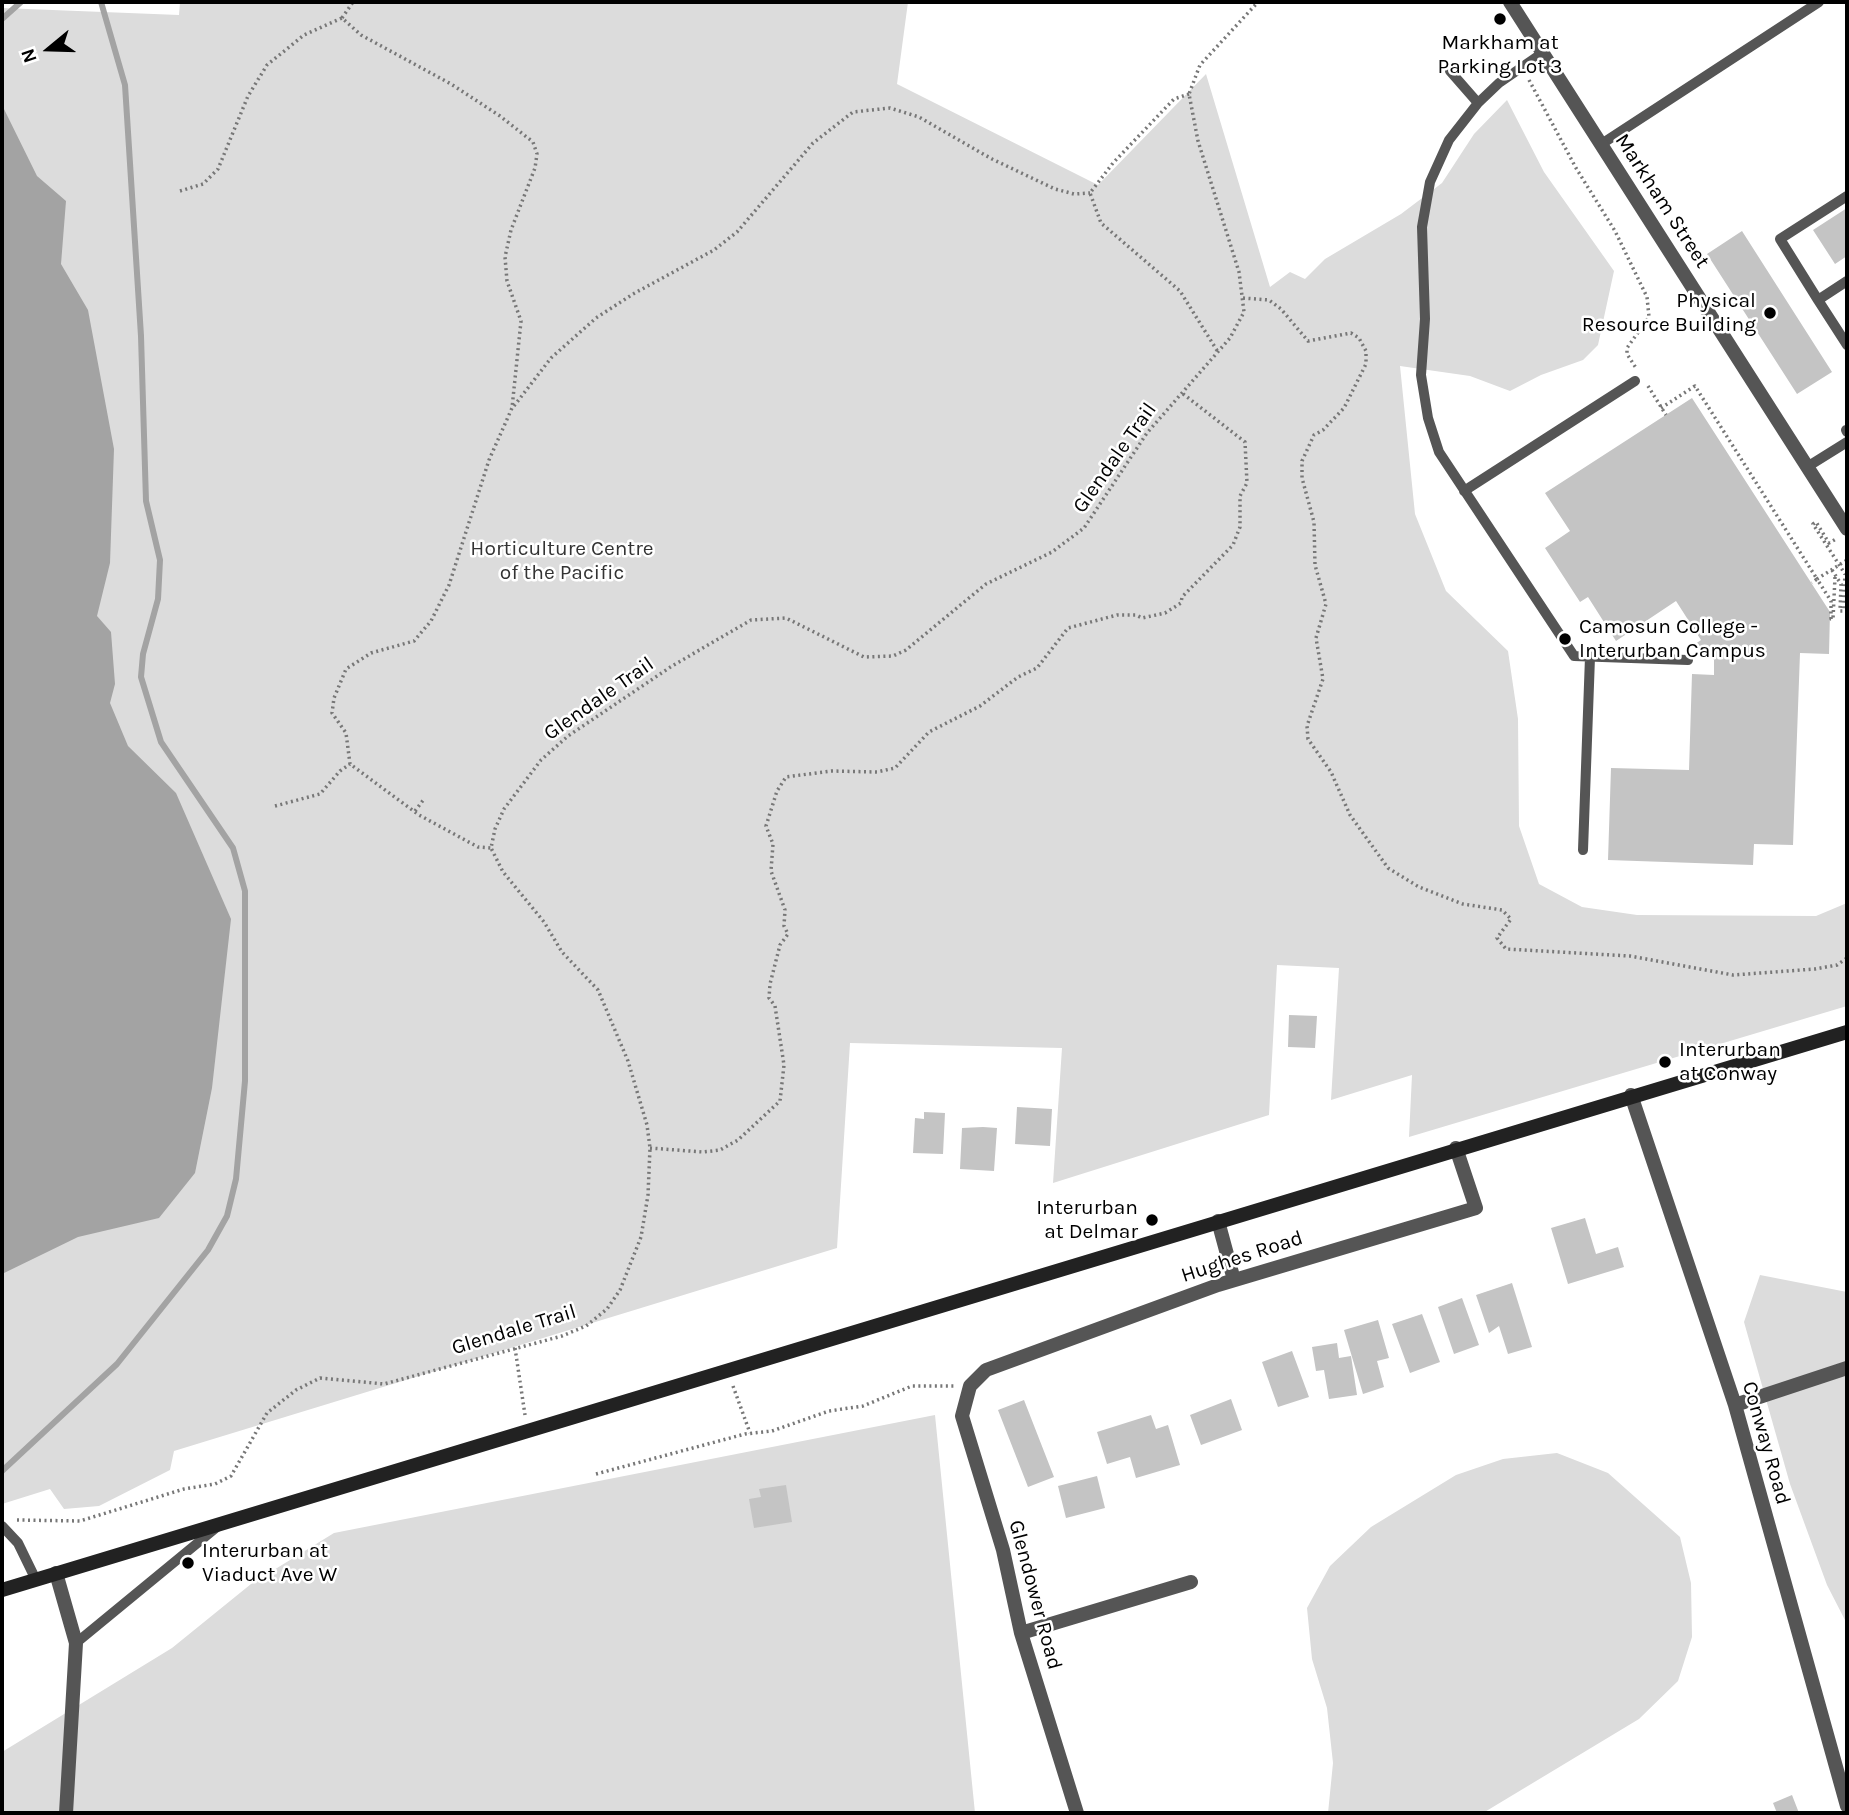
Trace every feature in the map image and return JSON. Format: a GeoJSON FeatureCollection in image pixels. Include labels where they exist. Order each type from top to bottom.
{"type":"FeatureCollection","features":[{"type":"Feature","properties":{"kind":"main road"},"geometry":{"type":"LineString","coordinates":[[2,1590],[1631,1095],[1847,1032]]}},
{"type":"Feature","properties":{"kind":"street","name":"Markham Street"},"geometry":{"type":"LineString","coordinates":[[1511,2],[1541,54],[1847,529]]}},
{"type":"Feature","properties":{"kind":"street","name":"Conway Road"},"geometry":{"type":"LineString","coordinates":[[1631,1095],[1735,1405],[1847,1806]]}},
{"type":"Feature","properties":{"kind":"street","name":"Hughes Road"},"geometry":{"type":"LineString","coordinates":[[970,1386],[986,1370],[1234,1280],[1476,1208],[1456,1148]]}},
{"type":"Feature","properties":{"kind":"street"},"geometry":{"type":"LineString","coordinates":[[1218,1221],[1234,1280]]}},
{"type":"Feature","properties":{"kind":"street"},"geometry":{"type":"LineString","coordinates":[[1735,1405],[1847,1368]]}},
{"type":"Feature","properties":{"kind":"street","name":"Glendower Road"},"geometry":{"type":"LineString","coordinates":[[970,1386],[962,1416],[1003,1550],[1021,1633],[1077,1813]]}},
{"type":"Feature","properties":{"kind":"street"},"geometry":{"type":"LineString","coordinates":[[56,1573],[76,1643],[66,1813]]}},
{"type":"Feature","properties":{"kind":"street"},"geometry":{"type":"LineString","coordinates":[[1021,1633],[1191,1582]]}},
{"type":"Feature","properties":{"kind":"lane"},"geometry":{"type":"LineString","coordinates":[[1600,145],[1819,2]]}},
{"type":"Feature","properties":{"kind":"lane"},"geometry":{"type":"LineString","coordinates":[[1541,54],[1521,66],[1478,103],[1449,140],[1430,182],[1422,227],[1425,319],[1421,375],[1428,418],[1439,452],[1574,656],[1688,660]]}},
{"type":"Feature","properties":{"kind":"lane"},"geometry":{"type":"LineString","coordinates":[[1450,71],[1478,103]]}},
{"type":"Feature","properties":{"kind":"lane"},"geometry":{"type":"LineString","coordinates":[[1847,196],[1780,239],[1847,345]]}},
{"type":"Feature","properties":{"kind":"lane"},"geometry":{"type":"LineString","coordinates":[[1818,299],[1847,281]]}},
{"type":"Feature","properties":{"kind":"lane"},"geometry":{"type":"LineString","coordinates":[[1464,491],[1635,381]]}},
{"type":"Feature","properties":{"kind":"lane"},"geometry":{"type":"LineString","coordinates":[[1807,467],[1847,435]]}},
{"type":"Feature","properties":{"kind":"lane"},"geometry":{"type":"LineString","coordinates":[[1583,850],[1590,657]]}},
{"type":"Feature","properties":{"kind":"lane"},"geometry":{"type":"LineString","coordinates":[[6,1523],[36,1580]]}},
{"type":"Feature","properties":{"kind":"lane"},"geometry":{"type":"LineString","coordinates":[[76,1643],[222,1523]]}},
{"type":"Feature","properties":{"kind":"path"},"geometry":{"type":"LineString","coordinates":[[180,191],[203,184],[218,169],[248,96],[267,65],[304,35],[342,18],[353,2]]}},
{"type":"Feature","properties":{"kind":"path"},"geometry":{"type":"LineString","coordinates":[[1218,352],[1180,291],[1101,223],[1090,193],[1113,163],[1174,99],[1189,94],[1200,65],[1258,2]]}},
{"type":"Feature","properties":{"kind":"path"},"geometry":{"type":"LineString","coordinates":[[342,18],[360,35],[427,70],[500,116],[533,142],[535,168],[511,230],[505,257],[507,281],[521,321],[512,408]]}},
{"type":"Feature","properties":{"kind":"path"},"geometry":{"type":"LineString","coordinates":[[1521,66],[1546,107],[1576,168],[1615,231],[1647,297],[1649,317],[1632,338],[1627,354]]}},
{"type":"Feature","properties":{"kind":"path","name":"Glendale Trail"},"geometry":{"type":"LineString","coordinates":[[6,1523],[80,1521],[184,1489],[215,1484],[231,1476],[267,1413],[296,1390],[320,1378],[384,1384],[562,1336],[586,1326],[607,1309],[634,1260],[641,1237],[650,1148],[639,1092],[611,1013],[598,990],[562,952],[544,922],[503,872],[491,848],[495,829],[518,787],[541,760],[568,736],[650,680],[751,620],[786,618],[864,657],[880,659],[906,650],[977,590],[1052,552],[1084,528],[1147,433],[1218,352],[1244,312],[1239,272],[1198,141],[1189,94]]}},
{"type":"Feature","properties":{"kind":"path"},"geometry":{"type":"LineString","coordinates":[[491,848],[478,847],[414,811],[350,764],[346,733],[332,713],[346,669],[371,653],[414,641],[431,621],[449,585],[489,460],[512,408],[551,358],[596,318],[634,293],[714,250],[737,232],[813,143],[853,112],[890,108],[919,117],[992,159],[1055,189],[1074,194],[1090,193]]}},
{"type":"Feature","properties":{"kind":"path"},"geometry":{"type":"LineString","coordinates":[[1243,298],[1269,300],[1281,309],[1308,341],[1351,333],[1359,338],[1366,351],[1366,364],[1344,408],[1323,430],[1314,435],[1302,461],[1302,478],[1314,522],[1315,565],[1326,604],[1315,638],[1323,679],[1307,726],[1308,739],[1331,772],[1350,816],[1388,867],[1419,887],[1463,904],[1502,910],[1511,919],[1497,938],[1506,948],[1630,956],[1734,975],[1815,969],[1837,965],[1847,958]]}},
{"type":"Feature","properties":{"kind":"path"},"geometry":{"type":"LineString","coordinates":[[1661,408],[1695,386],[1831,601],[1830,619],[1833,619],[1836,575]]}},
{"type":"Feature","properties":{"kind":"path"},"geometry":{"type":"LineString","coordinates":[[650,1148],[703,1152],[720,1150],[738,1140],[780,1101],[784,1065],[775,1006],[769,998],[780,945],[788,934],[784,926],[785,910],[771,871],[773,844],[766,826],[777,791],[786,776],[831,771],[877,772],[895,768],[929,732],[980,706],[1018,677],[1037,668],[1068,628],[1117,615],[1136,615],[1142,618],[1164,613],[1181,603],[1182,597],[1233,545],[1240,527],[1240,496],[1247,483],[1245,442],[1182,393]]}},
{"type":"Feature","properties":{"kind":"path"},"geometry":{"type":"LineString","coordinates":[[1832,570],[1841,584],[1840,611],[1843,611],[1845,575],[1813,524],[1816,522],[1829,543],[1838,537],[1843,544]]}},
{"type":"Feature","properties":{"kind":"path"},"geometry":{"type":"LineString","coordinates":[[1812,583],[1847,560]]}},
{"type":"Feature","properties":{"kind":"path"},"geometry":{"type":"LineString","coordinates":[[275,806],[320,794],[331,786],[340,771],[350,764]]}},
{"type":"Feature","properties":{"kind":"path"},"geometry":{"type":"LineString","coordinates":[[414,811],[424,799]]}},
{"type":"Feature","properties":{"kind":"path"},"geometry":{"type":"LineString","coordinates":[[515,1348],[527,1431]]}},
{"type":"Feature","properties":{"kind":"path"},"geometry":{"type":"LineString","coordinates":[[728,1369],[750,1433]]}},
{"type":"Feature","properties":{"kind":"path"},"geometry":{"type":"LineString","coordinates":[[596,1474],[750,1433],[772,1431],[830,1411],[863,1406],[912,1386],[970,1386]]}},
{"type":"Feature","properties":{"kind":"green space","name":"Horticulture Centre of the Pacific"},"geometry":{"type":"Polygon","coordinates":[[[180,2],[908,2],[897,84],[1098,185],[1206,74],[1270,287],[1290,272],[1305,279],[1325,259],[1401,214],[1442,183],[1474,134],[1507,100],[1544,172],[1614,271],[1598,345],[1583,360],[1541,375],[1510,391],[1470,376],[1400,366],[1415,514],[1446,591],[1508,651],[1518,719],[1519,826],[1539,884],[1582,907],[1637,915],[1816,916],[1847,903],[1847,1006],[1409,1137],[1412,1075],[1331,1100],[1339,968],[1277,965],[1269,1115],[1053,1183],[1062,1048],[850,1043],[837,1248],[174,1451],[170,1470],[99,1506],[64,1509],[50,1489],[2,1504],[2,8],[179,15],[180,2]]]}},
{"type":"Feature","properties":{"kind":"green space"},"geometry":{"type":"Polygon","coordinates":[[[1760,1275],[1847,1292],[1847,1624],[1827,1585],[1790,1484],[1744,1322],[1760,1275]]]}},
{"type":"Feature","properties":{"kind":"green space"},"geometry":{"type":"Polygon","coordinates":[[[935,1415],[975,1813],[2,1813],[2,1752],[172,1648],[251,1584],[334,1533],[935,1415]]]}},
{"type":"Feature","properties":{"kind":"green space"},"geometry":{"type":"Polygon","coordinates":[[[1557,1453],[1608,1473],[1680,1537],[1691,1583],[1692,1637],[1678,1681],[1639,1719],[1483,1813],[1328,1813],[1333,1763],[1327,1708],[1312,1659],[1307,1608],[1330,1566],[1371,1527],[1456,1475],[1503,1459],[1557,1453]]]}},
{"type":"Feature","properties":{"kind":"shaded area"},"geometry":{"type":"Polygon","coordinates":[[[2,105],[37,176],[66,201],[61,264],[88,310],[114,449],[110,563],[97,616],[111,632],[115,684],[110,703],[128,746],[176,793],[231,919],[212,1088],[195,1173],[159,1218],[78,1237],[2,1274],[2,105]]]}},
{"type":"Feature","properties":{"kind":"building"},"geometry":{"type":"Polygon","coordinates":[[[1847,208],[1847,256],[1835,264],[1813,230],[1847,208]]]}},
{"type":"Feature","properties":{"kind":"building","name":"Physical Resource Building"},"geometry":{"type":"Polygon","coordinates":[[[1742,231],[1832,372],[1797,394],[1707,254],[1742,231]]]}},
{"type":"Feature","properties":{"kind":"building"},"geometry":{"type":"Polygon","coordinates":[[[1692,398],[1830,612],[1829,654],[1800,653],[1793,845],[1754,844],[1753,865],[1608,860],[1611,768],[1689,770],[1692,674],[1714,675],[1714,660],[1706,648],[1691,647],[1701,640],[1676,601],[1616,641],[1588,597],[1580,602],[1545,548],[1570,531],[1545,493],[1692,398]]]}},
{"type":"Feature","properties":{"kind":"building"},"geometry":{"type":"Polygon","coordinates":[[[1289,1015],[1317,1016],[1315,1048],[1288,1047],[1289,1015]]]}},
{"type":"Feature","properties":{"kind":"building"},"geometry":{"type":"Polygon","coordinates":[[[1017,1107],[1052,1109],[1050,1146],[1015,1144],[1017,1107]]]}},
{"type":"Feature","properties":{"kind":"building"},"geometry":{"type":"Polygon","coordinates":[[[924,1112],[945,1113],[943,1154],[913,1153],[915,1118],[924,1119],[924,1112]]]}},
{"type":"Feature","properties":{"kind":"building"},"geometry":{"type":"Polygon","coordinates":[[[962,1128],[997,1128],[994,1171],[960,1169],[962,1128]]]}},
{"type":"Feature","properties":{"kind":"building"},"geometry":{"type":"Polygon","coordinates":[[[1585,1218],[1596,1254],[1618,1247],[1624,1267],[1568,1284],[1551,1228],[1585,1218]]]}},
{"type":"Feature","properties":{"kind":"building"},"geometry":{"type":"Polygon","coordinates":[[[1512,1283],[1532,1347],[1508,1354],[1499,1326],[1489,1333],[1476,1295],[1512,1283]]]}},
{"type":"Feature","properties":{"kind":"building"},"geometry":{"type":"Polygon","coordinates":[[[1462,1298],[1479,1345],[1454,1354],[1438,1307],[1462,1298]]]}},
{"type":"Feature","properties":{"kind":"building"},"geometry":{"type":"Polygon","coordinates":[[[1422,1314],[1440,1362],[1410,1373],[1392,1324],[1422,1314]]]}},
{"type":"Feature","properties":{"kind":"building"},"geometry":{"type":"Polygon","coordinates":[[[1378,1320],[1389,1358],[1377,1361],[1384,1387],[1363,1394],[1344,1330],[1378,1320]]]}},
{"type":"Feature","properties":{"kind":"building"},"geometry":{"type":"Polygon","coordinates":[[[1337,1343],[1339,1358],[1351,1356],[1357,1395],[1329,1399],[1324,1370],[1316,1371],[1312,1347],[1337,1343]]]}},
{"type":"Feature","properties":{"kind":"building"},"geometry":{"type":"Polygon","coordinates":[[[1292,1351],[1309,1397],[1278,1407],[1262,1362],[1292,1351]]]}},
{"type":"Feature","properties":{"kind":"building"},"geometry":{"type":"Polygon","coordinates":[[[1231,1399],[1242,1430],[1201,1445],[1190,1415],[1231,1399]]]}},
{"type":"Feature","properties":{"kind":"building"},"geometry":{"type":"Polygon","coordinates":[[[1024,1400],[1054,1477],[1028,1487],[998,1410],[1024,1400]]]}},
{"type":"Feature","properties":{"kind":"building"},"geometry":{"type":"Polygon","coordinates":[[[1151,1415],[1156,1429],[1168,1425],[1180,1465],[1136,1478],[1130,1457],[1107,1464],[1097,1432],[1151,1415]]]}},
{"type":"Feature","properties":{"kind":"building"},"geometry":{"type":"Polygon","coordinates":[[[1097,1476],[1105,1508],[1066,1518],[1058,1486],[1097,1476]]]}},
{"type":"Feature","properties":{"kind":"building"},"geometry":{"type":"Polygon","coordinates":[[[786,1485],[792,1522],[754,1528],[749,1499],[761,1497],[759,1489],[786,1485]]]}},
{"type":"Feature","properties":{"kind":"building"},"geometry":{"type":"Polygon","coordinates":[[[1792,1795],[1799,1813],[1777,1813],[1773,1803],[1792,1795]]]}},
{"type":"Feature","properties":{"kind":"waterway"},"geometry":{"type":"LineString","coordinates":[[2,19],[21,2]]}},
{"type":"Feature","properties":{"kind":"waterway"},"geometry":{"type":"LineString","coordinates":[[2,1471],[117,1364],[208,1250],[227,1216],[236,1179],[245,1081],[245,891],[233,848],[161,742],[141,677],[143,654],[158,599],[160,560],[146,501],[141,336],[125,85],[101,2]]}},
{"type":"Feature","properties":{"kind":"place","name":"Markham at Parking Lot 3"},"geometry":{"type":"Point","coordinates":[1500,19]}},
{"type":"Feature","properties":{"kind":"place","name":"Physical Resource Building"},"geometry":{"type":"Point","coordinates":[1770,313]}},
{"type":"Feature","properties":{"kind":"place","name":"Camosun College - Interurban Campus"},"geometry":{"type":"Point","coordinates":[1565,639]}},
{"type":"Feature","properties":{"kind":"place","name":"Interurban at Conway"},"geometry":{"type":"Point","coordinates":[1665,1062]}},
{"type":"Feature","properties":{"kind":"place","name":"Interurban at Delmar"},"geometry":{"type":"Point","coordinates":[1152,1220]}},
{"type":"Feature","properties":{"kind":"place","name":"Interurban at Viaduct Ave W"},"geometry":{"type":"Point","coordinates":[188,1563]}}]}
